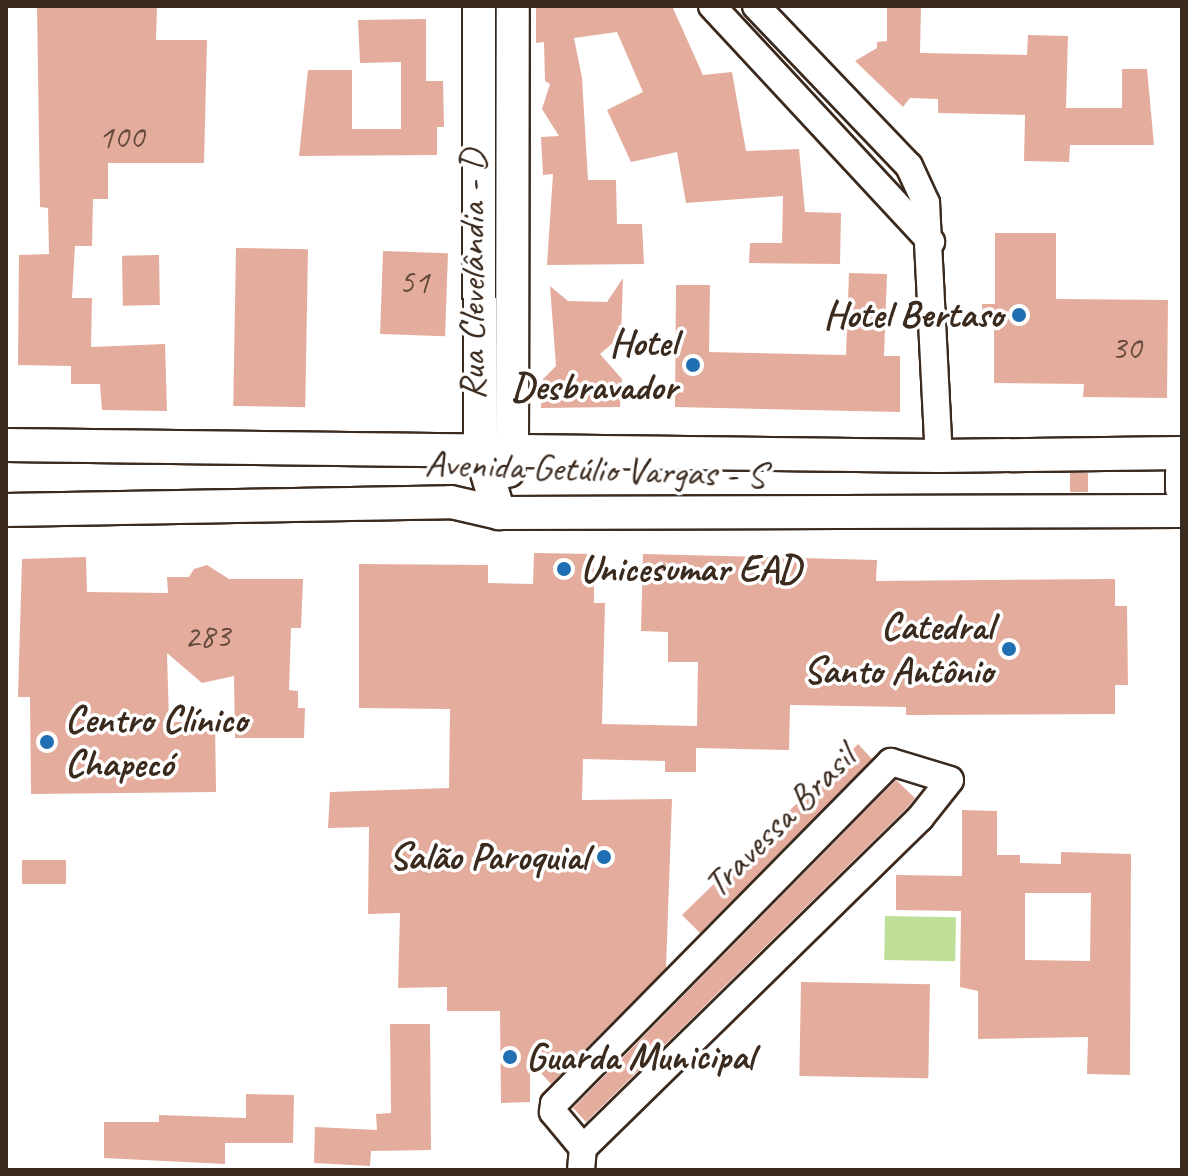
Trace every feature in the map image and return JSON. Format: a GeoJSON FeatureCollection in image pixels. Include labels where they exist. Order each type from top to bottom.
{"type":"FeatureCollection","features":[{"type":"Feature","properties":{"kind":"street","name":"Rua Clevelândia - D"},"geometry":{"type":"LineString","coordinates":[[479,6],[480,450],[499,513]]}},
{"type":"Feature","properties":{"kind":"street","name":"Rua Clevelândia - D"},"geometry":{"type":"LineString","coordinates":[[499,513],[512,450],[513,6]]}},
{"type":"Feature","properties":{"kind":"street"},"geometry":{"type":"LineString","coordinates":[[712,6],[931,242]]}},
{"type":"Feature","properties":{"kind":"street"},"geometry":{"type":"LineString","coordinates":[[756,6],[909,166],[926,203],[931,242],[939,456]]}},
{"type":"Feature","properties":{"kind":"street","name":"Avenida Getúlio Vargas - S"},"geometry":{"type":"LineString","coordinates":[[6,445],[939,456],[1182,453]]}},
{"type":"Feature","properties":{"kind":"street"},"geometry":{"type":"LineString","coordinates":[[1182,473],[1182,489]]}},
{"type":"Feature","properties":{"kind":"street","name":"Avenida Getúlio Vargas - S"},"geometry":{"type":"LineString","coordinates":[[6,510],[451,502],[499,513],[1182,511]]}},
{"type":"Feature","properties":{"kind":"street","name":"Travessa Brasil"},"geometry":{"type":"LineString","coordinates":[[891,762],[950,780],[920,818],[582,1159],[553,1112],[554,1104],[891,762]]}},
{"type":"Feature","properties":{"kind":"green space"},"geometry":{"type":"Polygon","coordinates":[[[885,916],[956,917],[955,961],[884,960],[885,916]]]}},
{"type":"Feature","properties":{"kind":"building"},"geometry":{"type":"Polygon","coordinates":[[[37,6],[157,6],[156,40],[207,40],[204,163],[108,163],[108,199],[93,199],[92,246],[75,246],[72,298],[92,298],[91,347],[165,344],[167,411],[102,410],[100,384],[71,384],[71,366],[18,365],[19,255],[49,254],[48,208],[40,207],[37,6]]]}},
{"type":"Feature","properties":{"kind":"building"},"geometry":{"type":"Polygon","coordinates":[[[536,6],[672,6],[703,75],[732,72],[746,151],[799,149],[805,212],[841,213],[840,264],[749,263],[750,243],[782,243],[783,196],[686,203],[677,152],[631,162],[607,110],[643,92],[617,32],[574,38],[582,78],[588,180],[616,180],[617,224],[642,224],[644,264],[547,265],[553,174],[543,175],[541,137],[559,136],[542,109],[550,84],[545,81],[544,42],[536,43],[536,6]]]}},
{"type":"Feature","properties":{"kind":"building"},"geometry":{"type":"Polygon","coordinates":[[[887,6],[921,6],[920,53],[1027,55],[1028,35],[1068,36],[1066,108],[1122,108],[1122,69],[1147,69],[1154,145],[1070,145],[1069,162],[1024,161],[1025,115],[938,113],[938,99],[910,98],[903,107],[855,61],[877,48],[877,42],[887,41],[887,6]]]}},
{"type":"Feature","properties":{"kind":"building"},"geometry":{"type":"Polygon","coordinates":[[[426,19],[426,81],[443,81],[444,127],[437,127],[437,155],[299,156],[308,70],[352,70],[352,129],[401,129],[401,62],[360,63],[358,20],[426,19]]]}},
{"type":"Feature","properties":{"kind":"building"},"geometry":{"type":"Polygon","coordinates":[[[995,233],[1056,233],[1056,299],[1168,300],[1167,398],[1083,397],[1084,384],[994,383],[994,326],[983,326],[982,304],[995,304],[995,233]]]}},
{"type":"Feature","properties":{"kind":"building"},"geometry":{"type":"Polygon","coordinates":[[[236,248],[308,249],[305,407],[233,406],[236,248]]]}},
{"type":"Feature","properties":{"kind":"building"},"geometry":{"type":"Polygon","coordinates":[[[383,251],[448,253],[445,336],[380,334],[383,251]]]}},
{"type":"Feature","properties":{"kind":"building"},"geometry":{"type":"Polygon","coordinates":[[[159,255],[160,305],[123,306],[122,256],[159,255]]]}},
{"type":"Feature","properties":{"kind":"building"},"geometry":{"type":"Polygon","coordinates":[[[849,273],[887,274],[884,356],[900,356],[900,412],[675,407],[676,285],[710,285],[709,352],[846,355],[849,273]]]}},
{"type":"Feature","properties":{"kind":"building"},"geometry":{"type":"Polygon","coordinates":[[[623,278],[621,336],[600,354],[622,379],[620,407],[541,408],[543,379],[556,366],[550,286],[568,301],[607,302],[623,278]]]}},
{"type":"Feature","properties":{"kind":"building"},"geometry":{"type":"Polygon","coordinates":[[[1070,473],[1088,473],[1088,492],[1070,492],[1070,473]]]}},
{"type":"Feature","properties":{"kind":"building"},"geometry":{"type":"Polygon","coordinates":[[[534,553],[594,554],[594,603],[605,603],[602,724],[697,726],[698,662],[668,662],[668,632],[641,631],[643,554],[877,560],[876,581],[1115,579],[1115,606],[1127,606],[1128,685],[1115,685],[1115,714],[906,715],[906,707],[790,705],[789,750],[696,748],[696,772],[665,772],[665,761],[583,759],[582,800],[672,799],[666,968],[551,1084],[530,1061],[530,1102],[501,1103],[500,1011],[447,1011],[447,987],[398,988],[400,913],[368,914],[369,827],[328,828],[330,792],[449,788],[450,709],[359,708],[359,564],[488,565],[488,583],[533,584],[534,553]]]}},
{"type":"Feature","properties":{"kind":"building"},"geometry":{"type":"Polygon","coordinates":[[[86,557],[87,592],[168,593],[167,577],[189,577],[194,569],[207,565],[229,579],[303,579],[301,628],[291,628],[289,690],[298,691],[298,708],[305,708],[304,738],[235,738],[234,676],[202,683],[167,653],[169,722],[215,722],[216,792],[31,794],[30,697],[18,697],[22,559],[86,557]]]}},
{"type":"Feature","properties":{"kind":"building"},"geometry":{"type":"Polygon","coordinates":[[[858,744],[872,759],[700,933],[682,915],[858,744]]]}},
{"type":"Feature","properties":{"kind":"building"},"geometry":{"type":"Polygon","coordinates":[[[896,780],[915,798],[908,807],[586,1122],[573,1108],[896,780]]]}},
{"type":"Feature","properties":{"kind":"building"},"geometry":{"type":"Polygon","coordinates":[[[962,810],[997,811],[997,855],[1020,855],[1020,863],[1061,864],[1061,852],[1131,854],[1130,1075],[1087,1074],[1088,1037],[978,1039],[978,991],[960,987],[961,911],[896,910],[896,875],[962,876],[962,810]],[[1025,893],[1025,960],[1090,961],[1091,893],[1025,893]]]}},
{"type":"Feature","properties":{"kind":"building"},"geometry":{"type":"Polygon","coordinates":[[[22,860],[66,860],[66,884],[22,884],[22,860]]]}},
{"type":"Feature","properties":{"kind":"building"},"geometry":{"type":"Polygon","coordinates":[[[801,982],[930,984],[928,1078],[799,1076],[801,982]]]}},
{"type":"Feature","properties":{"kind":"building"},"geometry":{"type":"Polygon","coordinates":[[[390,1024],[430,1024],[431,1150],[371,1151],[370,1166],[314,1163],[315,1127],[377,1130],[376,1114],[391,1113],[390,1024]]]}},
{"type":"Feature","properties":{"kind":"building"},"geometry":{"type":"Polygon","coordinates":[[[246,1094],[294,1095],[293,1143],[225,1143],[225,1164],[104,1158],[104,1122],[159,1122],[159,1115],[246,1118],[246,1094]]]}},
{"type":"Feature","properties":{"kind":"place","name":"Hotel Bertaso"},"geometry":{"type":"Point","coordinates":[1019,315]}},
{"type":"Feature","properties":{"kind":"place","name":"Hotel Desbravador"},"geometry":{"type":"Point","coordinates":[693,365]}},
{"type":"Feature","properties":{"kind":"place","name":"Unicesumar EAD"},"geometry":{"type":"Point","coordinates":[564,569]}},
{"type":"Feature","properties":{"kind":"place","name":"Catedral Santo Antônio"},"geometry":{"type":"Point","coordinates":[1009,649]}},
{"type":"Feature","properties":{"kind":"place","name":"Centro Clínico Chapecó"},"geometry":{"type":"Point","coordinates":[47,742]}},
{"type":"Feature","properties":{"kind":"place","name":"Salão Paroquial"},"geometry":{"type":"Point","coordinates":[604,857]}},
{"type":"Feature","properties":{"kind":"place","name":"Guarda Municipal"},"geometry":{"type":"Point","coordinates":[510,1057]}}]}
